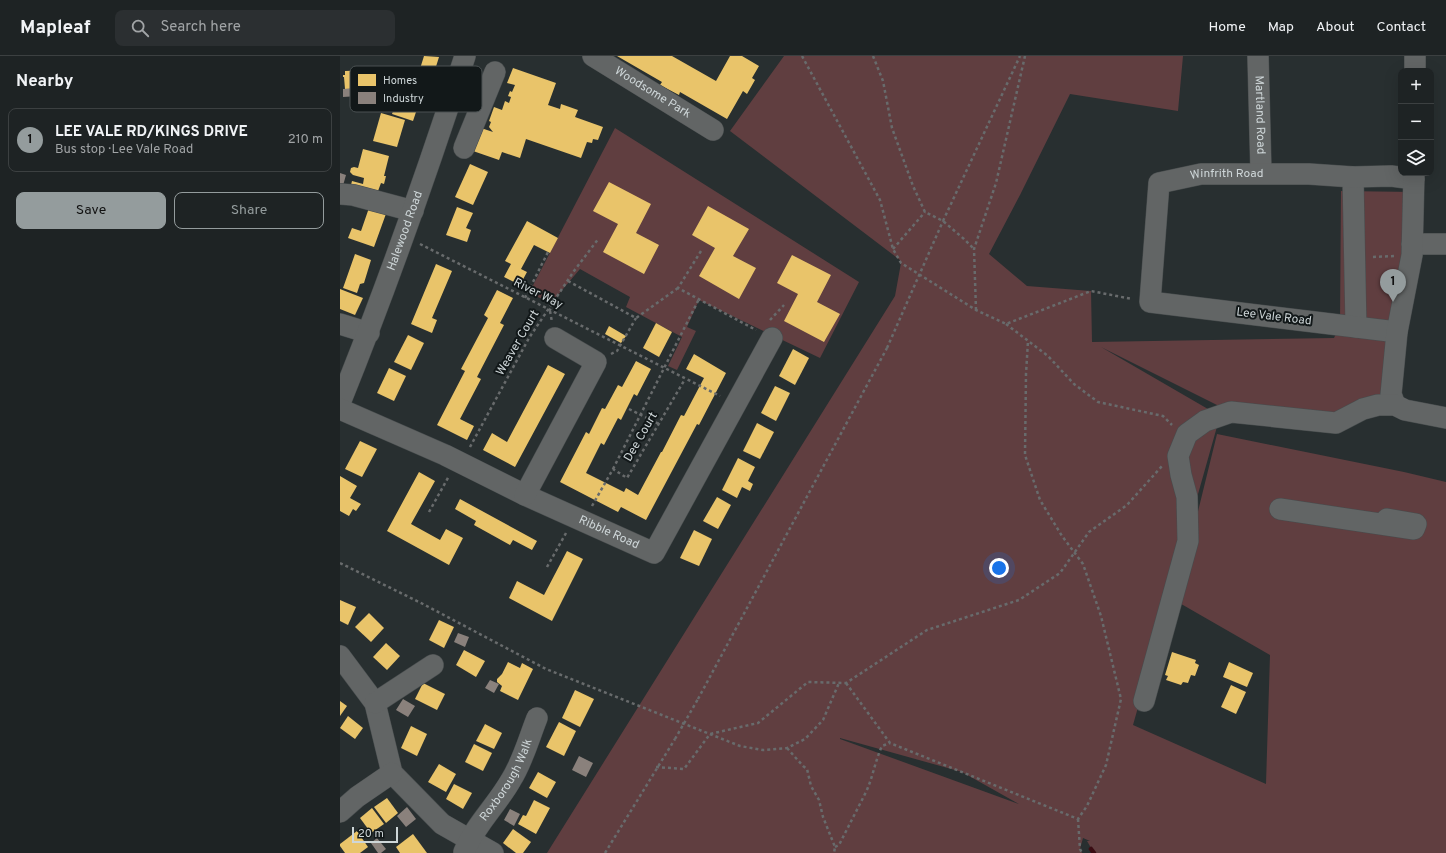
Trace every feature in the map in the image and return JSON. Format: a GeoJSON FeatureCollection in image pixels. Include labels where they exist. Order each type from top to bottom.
{"type":"FeatureCollection","features":[{"type":"Feature","properties":{"kind":"street","name":"Halewood Road"},"geometry":{"type":"LineString","coordinates":[[462,66],[465,56]]}},
{"type":"Feature","properties":{"kind":"street","name":"Woodsome Park"},"geometry":{"type":"LineString","coordinates":[[593,56],[713,130]]}},
{"type":"Feature","properties":{"kind":"street","name":"Martland Road"},"geometry":{"type":"LineString","coordinates":[[1258,56],[1261,173]]}},
{"type":"Feature","properties":{"kind":"street"},"geometry":{"type":"LineString","coordinates":[[1415,56],[1415,68]]}},
{"type":"Feature","properties":{"kind":"street"},"geometry":{"type":"LineString","coordinates":[[482,104],[495,72]]}},
{"type":"Feature","properties":{"kind":"street"},"geometry":{"type":"LineString","coordinates":[[464,148],[479,112]]}},
{"type":"Feature","properties":{"kind":"street","name":"Halewood Road"},"geometry":{"type":"LineString","coordinates":[[340,403],[369,333],[446,114]]}},
{"type":"Feature","properties":{"kind":"street"},"geometry":{"type":"LineString","coordinates":[[446,114],[474,124]]}},
{"type":"Feature","properties":{"kind":"street","name":"Winfrith Road"},"geometry":{"type":"LineString","coordinates":[[1150,302],[1159,183],[1201,174],[1309,174],[1353,178],[1398,176]]}},
{"type":"Feature","properties":{"kind":"street"},"geometry":{"type":"LineString","coordinates":[[1395,405],[1391,394],[1397,332],[1412,250],[1414,176]]}},
{"type":"Feature","properties":{"kind":"street"},"geometry":{"type":"LineString","coordinates":[[1353,178],[1356,327]]}},
{"type":"Feature","properties":{"kind":"street"},"geometry":{"type":"LineString","coordinates":[[340,194],[353,195],[413,211]]}},
{"type":"Feature","properties":{"kind":"street"},"geometry":{"type":"LineString","coordinates":[[1412,250],[1446,244]]}},
{"type":"Feature","properties":{"kind":"street","name":"Lee Vale Road"},"geometry":{"type":"LineString","coordinates":[[1150,302],[1397,332]]}},
{"type":"Feature","properties":{"kind":"street"},"geometry":{"type":"LineString","coordinates":[[340,324],[369,333]]}},
{"type":"Feature","properties":{"kind":"street","name":"Ribble Road"},"geometry":{"type":"LineString","coordinates":[[340,409],[579,520],[654,553],[736,404],[765,330]]}},
{"type":"Feature","properties":{"kind":"street"},"geometry":{"type":"LineString","coordinates":[[525,495],[596,362],[555,338]]}},
{"type":"Feature","properties":{"kind":"street"},"geometry":{"type":"LineString","coordinates":[[1144,701],[1188,541],[1187,497],[1178,456],[1187,434],[1205,421],[1232,412],[1336,422],[1363,409],[1395,405],[1405,410],[1446,418]]}},
{"type":"Feature","properties":{"kind":"street"},"geometry":{"type":"LineString","coordinates":[[1292,506],[1344,510],[1392,518]]}},
{"type":"Feature","properties":{"kind":"street"},"geometry":{"type":"LineString","coordinates":[[340,656],[374,704],[392,773],[442,824],[467,846],[493,853]]}},
{"type":"Feature","properties":{"kind":"street"},"geometry":{"type":"LineString","coordinates":[[374,704],[433,665]]}},
{"type":"Feature","properties":{"kind":"street","name":"Roxborough Walk"},"geometry":{"type":"LineString","coordinates":[[467,846],[511,780],[537,718]]}},
{"type":"Feature","properties":{"kind":"street"},"geometry":{"type":"LineString","coordinates":[[340,812],[357,797],[392,773]]}},
{"type":"Feature","properties":{"kind":"path"},"geometry":{"type":"LineString","coordinates":[[802,56],[880,200],[893,249],[901,263],[976,310],[1006,324],[1048,356],[1074,384],[1098,402],[1163,416],[1185,438]]}},
{"type":"Feature","properties":{"kind":"path"},"geometry":{"type":"LineString","coordinates":[[873,56],[882,81],[892,128],[913,186],[925,212],[943,221],[974,249]]}},
{"type":"Feature","properties":{"kind":"path"},"geometry":{"type":"LineString","coordinates":[[605,853],[698,699],[887,348],[943,221],[1020,56]]}},
{"type":"Feature","properties":{"kind":"path"},"geometry":{"type":"LineString","coordinates":[[976,310],[974,249],[996,183],[1025,56]]}},
{"type":"Feature","properties":{"kind":"path"},"geometry":{"type":"LineString","coordinates":[[893,249],[925,212]]}},
{"type":"Feature","properties":{"kind":"path","name":"River Way"},"geometry":{"type":"LineString","coordinates":[[405,233],[424,247],[736,404]]}},
{"type":"Feature","properties":{"kind":"path","name":"Weaver Court"},"geometry":{"type":"LineString","coordinates":[[429,512],[459,463],[529,338],[567,281],[599,238]]}},
{"type":"Feature","properties":{"kind":"path"},"geometry":{"type":"LineString","coordinates":[[1354,258],[1412,250]]}},
{"type":"Feature","properties":{"kind":"path"},"geometry":{"type":"LineString","coordinates":[[596,362],[617,351],[636,318],[678,288],[700,251]]}},
{"type":"Feature","properties":{"kind":"path"},"geometry":{"type":"LineString","coordinates":[[525,298],[548,252]]}},
{"type":"Feature","properties":{"kind":"path"},"geometry":{"type":"LineString","coordinates":[[567,281],[636,318]]}},
{"type":"Feature","properties":{"kind":"path"},"geometry":{"type":"LineString","coordinates":[[678,288],[765,330],[784,305]]}},
{"type":"Feature","properties":{"kind":"path"},"geometry":{"type":"LineString","coordinates":[[1006,324],[1091,291],[1150,302]]}},
{"type":"Feature","properties":{"kind":"path"},"geometry":{"type":"LineString","coordinates":[[613,469],[699,299]]}},
{"type":"Feature","properties":{"kind":"path"},"geometry":{"type":"LineString","coordinates":[[1028,341],[1025,455],[1040,500],[1062,536],[1083,564],[1101,616],[1121,699],[1106,765],[1078,819],[1080,849],[1082,853]]}},
{"type":"Feature","properties":{"kind":"path","name":"Dee Court"},"geometry":{"type":"LineString","coordinates":[[547,567],[613,469],[628,478],[685,379]]}},
{"type":"Feature","properties":{"kind":"path"},"geometry":{"type":"LineString","coordinates":[[629,409],[659,424]]}},
{"type":"Feature","properties":{"kind":"path"},"geometry":{"type":"LineString","coordinates":[[656,767],[684,769],[710,734],[758,723],[808,682],[846,683],[927,630],[1019,600],[1060,573],[1089,532],[1126,505],[1167,460]]}},
{"type":"Feature","properties":{"kind":"path"},"geometry":{"type":"LineString","coordinates":[[340,563],[546,668],[740,746],[763,750],[787,748],[805,739],[823,720],[839,683]]}},
{"type":"Feature","properties":{"kind":"path"},"geometry":{"type":"LineString","coordinates":[[846,683],[890,743],[1078,819]]}},
{"type":"Feature","properties":{"kind":"path"},"geometry":{"type":"LineString","coordinates":[[835,847],[839,845],[866,792],[882,746],[890,743]]}},
{"type":"Feature","properties":{"kind":"path"},"geometry":{"type":"LineString","coordinates":[[787,748],[802,766],[807,769],[811,786],[819,800],[822,817],[835,847],[834,853]]}},
{"type":"Feature","properties":{"kind":"shaded area"},"geometry":{"type":"Polygon","coordinates":[[[784,56],[1183,56],[1178,111],[1070,94],[989,254],[1027,286],[1091,291],[1092,342],[1334,338],[1340,325],[1341,191],[1414,192],[1391,394],[1334,419],[1231,412],[1101,347],[1220,416],[1133,725],[1266,784],[1270,655],[1176,601],[1217,434],[1446,482],[1446,853],[1094,853],[1087,841],[1090,841],[1083,838],[1080,849],[1082,853],[547,853],[895,296],[901,263],[900,260],[730,131],[784,56]],[[840,738],[1019,804],[962,772],[840,738]]]}},
{"type":"Feature","properties":{"kind":"shaded area"},"geometry":{"type":"Polygon","coordinates":[[[615,128],[859,282],[820,358],[699,300],[687,327],[696,331],[677,370],[668,366],[682,337],[626,307],[630,297],[580,269],[551,303],[529,293],[615,128]]]}},
{"type":"Feature","properties":{"kind":"building: Homes"},"geometry":{"type":"Polygon","coordinates":[[[424,56],[439,57],[436,66],[421,66],[424,56]]]}},
{"type":"Feature","properties":{"kind":"building: Homes"},"geometry":{"type":"Polygon","coordinates":[[[617,56],[672,56],[716,81],[730,56],[742,56],[759,66],[752,78],[755,80],[747,94],[743,91],[727,119],[680,92],[679,95],[660,85],[662,82],[617,56]]]}},
{"type":"Feature","properties":{"kind":"building: Homes"},"geometry":{"type":"Polygon","coordinates":[[[513,68],[556,83],[548,105],[560,109],[561,104],[578,110],[575,117],[603,127],[598,140],[593,139],[592,143],[587,142],[581,158],[526,139],[520,158],[502,152],[499,160],[473,151],[481,128],[493,132],[489,127],[491,122],[489,121],[494,107],[502,110],[505,101],[509,103],[511,97],[508,96],[510,91],[512,92],[515,85],[507,83],[513,68]]]}},
{"type":"Feature","properties":{"kind":"building: Homes"},"geometry":{"type":"Polygon","coordinates":[[[345,71],[350,71],[350,89],[345,89],[343,75],[345,75],[345,71]]]}},
{"type":"Feature","properties":{"kind":"building: Homes"},"geometry":{"type":"Polygon","coordinates":[[[393,112],[416,112],[413,121],[392,114],[393,112]]]}},
{"type":"Feature","properties":{"kind":"building: Homes"},"geometry":{"type":"Polygon","coordinates":[[[381,113],[405,120],[397,147],[373,141],[381,113]]]}},
{"type":"Feature","properties":{"kind":"building: Homes"},"geometry":{"type":"Polygon","coordinates":[[[363,149],[389,156],[384,176],[386,176],[384,184],[381,183],[378,191],[350,189],[352,181],[363,184],[364,178],[353,175],[350,172],[351,168],[358,168],[363,149]]]}},
{"type":"Feature","properties":{"kind":"building: Homes"},"geometry":{"type":"Polygon","coordinates":[[[470,164],[488,172],[473,205],[455,197],[470,164]]]}},
{"type":"Feature","properties":{"kind":"building: Homes"},"geometry":{"type":"Polygon","coordinates":[[[609,182],[651,204],[636,233],[659,245],[644,274],[603,252],[618,224],[593,211],[609,182]]]}},
{"type":"Feature","properties":{"kind":"building: Homes"},"geometry":{"type":"Polygon","coordinates":[[[370,205],[387,211],[374,247],[348,238],[352,228],[361,231],[370,205]]]}},
{"type":"Feature","properties":{"kind":"building: Homes"},"geometry":{"type":"Polygon","coordinates":[[[708,206],[749,229],[733,256],[756,268],[739,299],[699,276],[715,248],[692,235],[708,206]]]}},
{"type":"Feature","properties":{"kind":"building: Homes"},"geometry":{"type":"Polygon","coordinates":[[[457,207],[473,213],[466,228],[471,230],[467,242],[446,235],[457,207]]]}},
{"type":"Feature","properties":{"kind":"building: Homes"},"geometry":{"type":"Polygon","coordinates":[[[527,221],[558,238],[550,253],[534,245],[521,269],[527,272],[520,285],[504,277],[511,264],[505,261],[527,221]]]}},
{"type":"Feature","properties":{"kind":"building: Homes"},"geometry":{"type":"Polygon","coordinates":[[[355,254],[371,260],[364,283],[360,284],[357,293],[343,288],[355,254]]]}},
{"type":"Feature","properties":{"kind":"building: Homes"},"geometry":{"type":"Polygon","coordinates":[[[792,255],[831,275],[817,302],[840,314],[824,342],[784,321],[798,294],[777,283],[792,255]]]}},
{"type":"Feature","properties":{"kind":"building: Homes"},"geometry":{"type":"Polygon","coordinates":[[[436,264],[452,271],[432,318],[437,320],[432,333],[411,324],[436,264]]]}},
{"type":"Feature","properties":{"kind":"building: Homes"},"geometry":{"type":"Polygon","coordinates":[[[340,289],[363,298],[355,315],[340,309],[340,289]]]}},
{"type":"Feature","properties":{"kind":"building: Homes"},"geometry":{"type":"Polygon","coordinates":[[[497,290],[513,298],[500,323],[504,325],[477,377],[481,379],[460,419],[474,426],[467,440],[437,425],[465,371],[461,369],[488,318],[484,315],[497,290]]]}},
{"type":"Feature","properties":{"kind":"building: Homes"},"geometry":{"type":"Polygon","coordinates":[[[656,323],[672,332],[659,357],[643,348],[656,323]]]}},
{"type":"Feature","properties":{"kind":"building: Homes"},"geometry":{"type":"Polygon","coordinates":[[[609,326],[626,336],[621,343],[605,334],[609,326]]]}},
{"type":"Feature","properties":{"kind":"building: Homes"},"geometry":{"type":"Polygon","coordinates":[[[408,335],[424,343],[411,370],[394,362],[408,335]]]}},
{"type":"Feature","properties":{"kind":"building: Homes"},"geometry":{"type":"Polygon","coordinates":[[[793,349],[809,358],[795,385],[779,376],[793,349]]]}},
{"type":"Feature","properties":{"kind":"building: Homes"},"geometry":{"type":"Polygon","coordinates":[[[694,354],[726,373],[646,520],[621,507],[618,512],[560,482],[586,432],[589,434],[602,408],[605,409],[618,385],[622,387],[636,361],[651,369],[637,396],[634,394],[621,420],[618,418],[604,445],[601,443],[586,473],[624,492],[626,488],[638,495],[681,415],[684,416],[704,378],[686,369],[694,354]]]}},
{"type":"Feature","properties":{"kind":"building: Homes"},"geometry":{"type":"Polygon","coordinates":[[[548,365],[565,374],[515,467],[483,450],[492,433],[507,442],[548,365]]]}},
{"type":"Feature","properties":{"kind":"building: Homes"},"geometry":{"type":"Polygon","coordinates":[[[389,368],[406,376],[394,401],[377,393],[389,368]]]}},
{"type":"Feature","properties":{"kind":"building: Homes"},"geometry":{"type":"Polygon","coordinates":[[[775,386],[790,393],[776,421],[761,413],[775,386]]]}},
{"type":"Feature","properties":{"kind":"building: Homes"},"geometry":{"type":"Polygon","coordinates":[[[757,423],[774,432],[760,459],[743,451],[757,423]]]}},
{"type":"Feature","properties":{"kind":"building: Homes"},"geometry":{"type":"Polygon","coordinates":[[[360,441],[377,449],[362,477],[345,469],[360,441]]]}},
{"type":"Feature","properties":{"kind":"building: Homes"},"geometry":{"type":"Polygon","coordinates":[[[738,458],[755,467],[748,481],[753,484],[750,491],[742,487],[737,498],[722,490],[738,458]]]}},
{"type":"Feature","properties":{"kind":"building: Homes"},"geometry":{"type":"Polygon","coordinates":[[[419,472],[435,481],[411,524],[440,540],[446,529],[463,538],[449,565],[387,531],[419,472]]]}},
{"type":"Feature","properties":{"kind":"building: Homes"},"geometry":{"type":"Polygon","coordinates":[[[340,476],[357,486],[350,498],[361,504],[356,511],[353,509],[349,516],[340,511],[340,476]]]}},
{"type":"Feature","properties":{"kind":"building: Homes"},"geometry":{"type":"Polygon","coordinates":[[[717,497],[731,505],[718,529],[703,521],[717,497]]]}},
{"type":"Feature","properties":{"kind":"building: Homes"},"geometry":{"type":"Polygon","coordinates":[[[460,499],[537,541],[532,550],[513,540],[510,545],[474,525],[476,521],[455,509],[460,499]]]}},
{"type":"Feature","properties":{"kind":"building: Homes"},"geometry":{"type":"Polygon","coordinates":[[[694,530],[712,539],[699,566],[680,558],[694,530]]]}},
{"type":"Feature","properties":{"kind":"building: Homes"},"geometry":{"type":"Polygon","coordinates":[[[567,551],[583,559],[552,621],[509,598],[517,581],[544,595],[567,551]]]}},
{"type":"Feature","properties":{"kind":"building: Homes"},"geometry":{"type":"Polygon","coordinates":[[[340,600],[356,607],[348,625],[340,621],[340,600]]]}},
{"type":"Feature","properties":{"kind":"building: Homes"},"geometry":{"type":"Polygon","coordinates":[[[369,613],[384,628],[371,642],[355,627],[369,613]]]}},
{"type":"Feature","properties":{"kind":"building: Homes"},"geometry":{"type":"Polygon","coordinates":[[[439,620],[454,627],[444,648],[429,640],[439,620]]]}},
{"type":"Feature","properties":{"kind":"building: Homes"},"geometry":{"type":"Polygon","coordinates":[[[386,643],[400,656],[387,670],[373,657],[386,643]]]}},
{"type":"Feature","properties":{"kind":"building: Homes"},"geometry":{"type":"Polygon","coordinates":[[[464,650],[485,661],[476,677],[456,665],[464,650]]]}},
{"type":"Feature","properties":{"kind":"building: Homes"},"geometry":{"type":"Polygon","coordinates":[[[1172,652],[1196,660],[1195,663],[1199,665],[1195,676],[1191,675],[1188,683],[1183,682],[1181,685],[1166,680],[1168,676],[1165,675],[1172,652]]]}},
{"type":"Feature","properties":{"kind":"building: Homes"},"geometry":{"type":"Polygon","coordinates":[[[508,662],[520,668],[522,663],[533,669],[518,700],[500,691],[502,686],[497,682],[497,679],[502,674],[508,662]]]}},
{"type":"Feature","properties":{"kind":"building: Homes"},"geometry":{"type":"Polygon","coordinates":[[[1229,662],[1253,673],[1247,687],[1223,677],[1229,662]]]}},
{"type":"Feature","properties":{"kind":"building: Homes"},"geometry":{"type":"Polygon","coordinates":[[[423,683],[445,694],[437,710],[415,699],[423,683]]]}},
{"type":"Feature","properties":{"kind":"building: Homes"},"geometry":{"type":"Polygon","coordinates":[[[1231,685],[1246,692],[1236,714],[1221,707],[1231,685]]]}},
{"type":"Feature","properties":{"kind":"building: Homes"},"geometry":{"type":"Polygon","coordinates":[[[575,690],[594,699],[580,727],[562,718],[575,690]]]}},
{"type":"Feature","properties":{"kind":"building: Homes"},"geometry":{"type":"Polygon","coordinates":[[[340,701],[347,706],[340,716],[340,701]]]}},
{"type":"Feature","properties":{"kind":"building: Homes"},"geometry":{"type":"Polygon","coordinates":[[[348,716],[363,728],[355,739],[340,728],[348,716]]]}},
{"type":"Feature","properties":{"kind":"building: Homes"},"geometry":{"type":"Polygon","coordinates":[[[559,722],[576,731],[564,756],[546,747],[559,722]]]}},
{"type":"Feature","properties":{"kind":"building: Homes"},"geometry":{"type":"Polygon","coordinates":[[[485,724],[502,733],[494,749],[476,741],[485,724]]]}},
{"type":"Feature","properties":{"kind":"building: Homes"},"geometry":{"type":"Polygon","coordinates":[[[411,726],[427,734],[417,756],[401,748],[411,726]]]}},
{"type":"Feature","properties":{"kind":"building: Homes"},"geometry":{"type":"Polygon","coordinates":[[[474,744],[492,753],[483,771],[465,762],[474,744]]]}},
{"type":"Feature","properties":{"kind":"building: Homes"},"geometry":{"type":"Polygon","coordinates":[[[439,764],[456,774],[446,792],[428,782],[439,764]]]}},
{"type":"Feature","properties":{"kind":"building: Homes"},"geometry":{"type":"Polygon","coordinates":[[[538,772],[556,782],[547,798],[529,788],[538,772]]]}},
{"type":"Feature","properties":{"kind":"building: Homes"},"geometry":{"type":"Polygon","coordinates":[[[454,784],[472,793],[463,809],[446,799],[454,784]]]}},
{"type":"Feature","properties":{"kind":"building: Homes"},"geometry":{"type":"Polygon","coordinates":[[[387,798],[398,813],[386,823],[374,807],[387,798]]]}},
{"type":"Feature","properties":{"kind":"building: Homes"},"geometry":{"type":"Polygon","coordinates":[[[534,800],[550,808],[536,834],[518,824],[523,815],[526,816],[534,800]]]}},
{"type":"Feature","properties":{"kind":"building: Homes"},"geometry":{"type":"Polygon","coordinates":[[[372,808],[384,824],[371,833],[360,818],[372,808]]]}},
{"type":"Feature","properties":{"kind":"building: Homes"},"geometry":{"type":"Polygon","coordinates":[[[513,829],[531,842],[523,853],[516,853],[503,843],[513,829]]]}},
{"type":"Feature","properties":{"kind":"building: Homes"},"geometry":{"type":"Polygon","coordinates":[[[357,831],[368,847],[360,853],[345,853],[340,844],[357,831]]]}},
{"type":"Feature","properties":{"kind":"building: Homes"},"geometry":{"type":"Polygon","coordinates":[[[413,834],[427,853],[400,853],[396,847],[413,834]]]}},
{"type":"Feature","properties":{"kind":"building: Industry"},"geometry":{"type":"Polygon","coordinates":[[[343,89],[350,89],[350,97],[343,97],[343,89]]]}},
{"type":"Feature","properties":{"kind":"building: Industry"},"geometry":{"type":"Polygon","coordinates":[[[340,173],[346,175],[342,189],[340,189],[340,173]]]}},
{"type":"Feature","properties":{"kind":"building: Industry"},"geometry":{"type":"Polygon","coordinates":[[[458,633],[469,637],[465,647],[454,642],[458,633]]]}},
{"type":"Feature","properties":{"kind":"building: Industry"},"geometry":{"type":"Polygon","coordinates":[[[490,680],[499,684],[494,693],[485,688],[490,680]]]}},
{"type":"Feature","properties":{"kind":"building: Industry"},"geometry":{"type":"Polygon","coordinates":[[[403,699],[415,706],[408,717],[396,710],[403,699]]]}},
{"type":"Feature","properties":{"kind":"building: Industry"},"geometry":{"type":"Polygon","coordinates":[[[579,756],[593,763],[586,777],[572,770],[579,756]]]}},
{"type":"Feature","properties":{"kind":"building: Industry"},"geometry":{"type":"Polygon","coordinates":[[[407,807],[416,819],[406,827],[397,816],[407,807]]]}},
{"type":"Feature","properties":{"kind":"building: Industry"},"geometry":{"type":"Polygon","coordinates":[[[510,809],[520,814],[514,826],[504,820],[510,809]]]}},
{"type":"Feature","properties":{"kind":"building: Industry"},"geometry":{"type":"Polygon","coordinates":[[[377,838],[386,849],[381,853],[378,853],[371,843],[377,838]]]}},
{"type":"Feature","properties":{"kind":"waterway"},"geometry":{"type":"LineString","coordinates":[[1091,849],[1094,853]]}},
{"type":"Feature","properties":{"kind":"place","name":"LEE VALE RD/KINGS DRIVE"},"geometry":{"type":"Point","coordinates":[1393,302]}}]}
